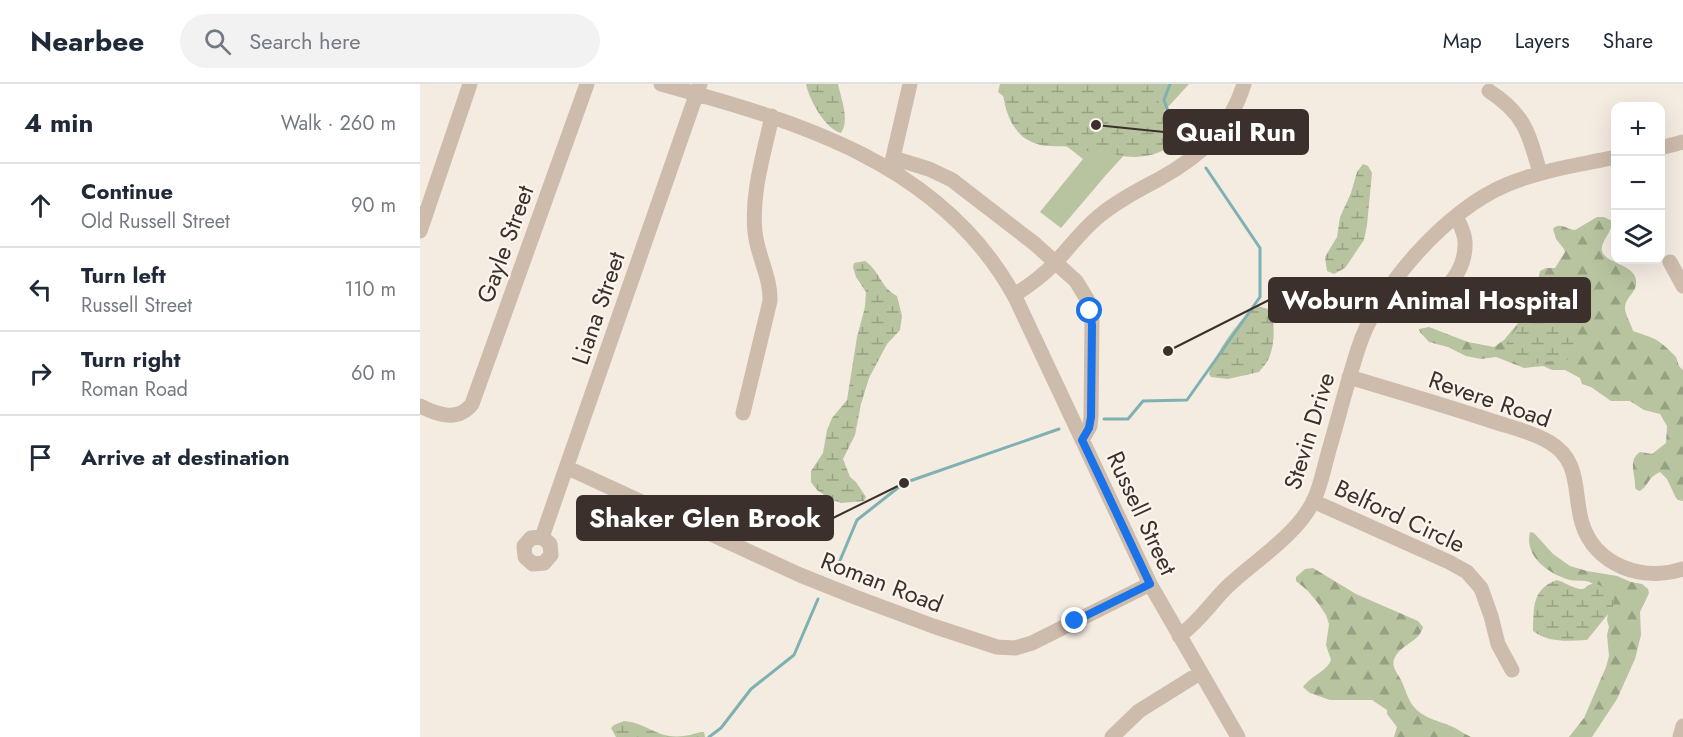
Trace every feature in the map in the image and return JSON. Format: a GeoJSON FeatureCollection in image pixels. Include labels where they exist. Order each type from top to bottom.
{"type":"FeatureCollection","features":[{"type":"Feature","properties":{"kind":"street"},"geometry":{"type":"LineString","coordinates":[[420,231],[470,84]]}},
{"type":"Feature","properties":{"kind":"street","name":"Gayle Street"},"geometry":{"type":"LineString","coordinates":[[420,406],[439,414],[459,415],[468,409],[475,398],[587,84]]}},
{"type":"Feature","properties":{"kind":"street","name":"Russell Street"},"geometry":{"type":"LineString","coordinates":[[661,84],[699,89],[892,164],[949,213],[985,252],[1014,295],[1150,584],[1238,737]]}},
{"type":"Feature","properties":{"kind":"street"},"geometry":{"type":"LineString","coordinates":[[910,84],[892,164],[929,169],[952,180],[1071,275],[1087,299],[1092,318],[1091,419],[1082,440]]}},
{"type":"Feature","properties":{"kind":"street"},"geometry":{"type":"LineString","coordinates":[[1014,295],[1036,281],[1056,262],[1081,232],[1104,212],[1177,169],[1207,146],[1231,117],[1244,84]]}},
{"type":"Feature","properties":{"kind":"street","name":"Liana Street"},"geometry":{"type":"LineString","coordinates":[[542,537],[699,89]]}},
{"type":"Feature","properties":{"kind":"street"},"geometry":{"type":"LineString","coordinates":[[1489,91],[1509,105],[1518,115],[1530,141],[1540,173]]}},
{"type":"Feature","properties":{"kind":"street"},"geometry":{"type":"LineString","coordinates":[[743,414],[770,301],[770,290],[756,242],[754,213],[758,180],[772,116]]}},
{"type":"Feature","properties":{"kind":"street"},"geometry":{"type":"LineString","coordinates":[[1665,147],[1683,142]]}},
{"type":"Feature","properties":{"kind":"street","name":"Stevin Drive"},"geometry":{"type":"LineString","coordinates":[[1179,636],[1197,622],[1225,589],[1283,538],[1313,501],[1365,329],[1381,299],[1415,256],[1456,216],[1496,189],[1540,173],[1611,158]]}},
{"type":"Feature","properties":{"kind":"street"},"geometry":{"type":"LineString","coordinates":[[1381,299],[1398,305],[1411,304],[1432,297],[1453,280],[1462,260],[1465,244],[1464,235],[1456,216]]}},
{"type":"Feature","properties":{"kind":"street"},"geometry":{"type":"LineString","coordinates":[[1670,262],[1683,286]]}},
{"type":"Feature","properties":{"kind":"street","name":"Revere Road"},"geometry":{"type":"LineString","coordinates":[[1349,377],[1518,430],[1550,443],[1565,456],[1570,465],[1584,528],[1602,554],[1619,566],[1638,572],[1654,573],[1683,569]]}},
{"type":"Feature","properties":{"kind":"street","name":"Roman Road"},"geometry":{"type":"LineString","coordinates":[[568,468],[825,585],[933,626],[997,647],[1015,648],[1032,643],[1150,584]]}},
{"type":"Feature","properties":{"kind":"street","name":"Belford Circle"},"geometry":{"type":"LineString","coordinates":[[1313,501],[1467,572],[1478,582],[1484,592],[1498,644],[1512,670]]}},
{"type":"Feature","properties":{"kind":"street"},"geometry":{"type":"LineString","coordinates":[[1112,737],[1139,711],[1200,673]]}},
{"type":"Feature","properties":{"kind":"street"},"geometry":{"type":"LineString","coordinates":[[1680,737],[1683,726]]}},
{"type":"Feature","properties":{"kind":"green space"},"geometry":{"type":"Polygon","coordinates":[[[806,84],[838,84],[845,115],[841,133],[829,126],[819,113],[806,84]]]}},
{"type":"Feature","properties":{"kind":"green space"},"geometry":{"type":"Polygon","coordinates":[[[1000,84],[1189,84],[1061,228],[1040,212],[1083,159],[998,92],[1000,84]]]}},
{"type":"Feature","properties":{"kind":"green space"},"geometry":{"type":"Polygon","coordinates":[[[1002,84],[1154,84],[1157,98],[1176,136],[1168,147],[1160,152],[1136,157],[1105,150],[1091,153],[1077,148],[1039,144],[1028,140],[1014,126],[1005,107],[1002,84]]]}},
{"type":"Feature","properties":{"kind":"green space"},"geometry":{"type":"Polygon","coordinates":[[[1363,164],[1368,166],[1372,173],[1364,240],[1345,268],[1334,274],[1327,271],[1325,257],[1337,237],[1340,217],[1351,193],[1357,172],[1363,164]]]}},
{"type":"Feature","properties":{"kind":"green space"},"geometry":{"type":"Polygon","coordinates":[[[1597,217],[1611,220],[1611,229],[1602,251],[1611,260],[1611,264],[1625,267],[1636,280],[1635,288],[1625,305],[1633,331],[1660,342],[1676,357],[1683,370],[1683,501],[1676,498],[1667,479],[1660,472],[1640,491],[1635,488],[1633,464],[1636,456],[1640,452],[1652,454],[1666,443],[1667,426],[1660,414],[1644,410],[1630,401],[1611,401],[1591,387],[1582,384],[1580,378],[1565,370],[1552,370],[1543,366],[1524,368],[1496,357],[1481,359],[1466,356],[1448,347],[1429,342],[1420,332],[1419,329],[1429,327],[1468,342],[1494,347],[1504,340],[1538,296],[1540,271],[1555,268],[1565,252],[1556,239],[1553,229],[1560,226],[1575,230],[1597,217]]]}},
{"type":"Feature","properties":{"kind":"green space"},"geometry":{"type":"Polygon","coordinates":[[[865,261],[874,269],[887,288],[897,296],[902,316],[900,330],[887,344],[869,378],[855,435],[843,459],[850,477],[866,497],[864,501],[841,503],[817,490],[811,482],[811,471],[823,453],[827,430],[832,418],[847,400],[866,292],[856,277],[853,267],[854,263],[865,261]]]}},
{"type":"Feature","properties":{"kind":"green space"},"geometry":{"type":"Polygon","coordinates":[[[1258,306],[1271,310],[1274,329],[1273,342],[1266,363],[1259,372],[1228,379],[1211,377],[1209,374],[1222,346],[1244,318],[1258,306]]]}},
{"type":"Feature","properties":{"kind":"green space"},"geometry":{"type":"Polygon","coordinates":[[[1540,311],[1564,327],[1578,345],[1579,350],[1572,358],[1520,365],[1505,353],[1505,347],[1517,328],[1540,311]]]}},
{"type":"Feature","properties":{"kind":"green space"},"geometry":{"type":"Polygon","coordinates":[[[1530,532],[1534,533],[1553,554],[1570,566],[1617,576],[1642,584],[1648,589],[1649,593],[1640,612],[1641,635],[1635,659],[1617,699],[1592,737],[1569,737],[1584,718],[1606,667],[1609,656],[1607,620],[1610,600],[1591,582],[1570,580],[1547,569],[1534,557],[1529,541],[1530,532]]]}},
{"type":"Feature","properties":{"kind":"green space"},"geometry":{"type":"Polygon","coordinates":[[[1313,568],[1356,594],[1418,621],[1423,627],[1421,632],[1395,657],[1393,664],[1395,670],[1410,700],[1420,713],[1471,737],[1394,737],[1397,727],[1387,714],[1387,710],[1372,700],[1330,700],[1310,693],[1303,687],[1331,660],[1326,645],[1329,624],[1326,615],[1307,590],[1296,581],[1296,577],[1305,569],[1313,568]]]}},
{"type":"Feature","properties":{"kind":"green space"},"geometry":{"type":"Polygon","coordinates":[[[1557,580],[1580,589],[1596,584],[1614,597],[1613,608],[1587,640],[1566,641],[1546,638],[1533,631],[1534,608],[1538,594],[1557,580]]]}},
{"type":"Feature","properties":{"kind":"green space"},"geometry":{"type":"Polygon","coordinates":[[[624,721],[668,736],[704,732],[705,737],[616,737],[611,728],[624,721]]]}},
{"type":"Feature","properties":{"kind":"waterway"},"geometry":{"type":"LineString","coordinates":[[1170,84],[1164,100],[1178,139]]}},
{"type":"Feature","properties":{"kind":"waterway"},"geometry":{"type":"LineString","coordinates":[[1104,419],[1128,419],[1143,401],[1187,400],[1260,297],[1260,248],[1206,168]]}},
{"type":"Feature","properties":{"kind":"waterway"},"geometry":{"type":"LineString","coordinates":[[836,570],[857,520],[904,483],[1059,429]]}},
{"type":"Feature","properties":{"kind":"waterway"},"geometry":{"type":"LineString","coordinates":[[709,737],[721,728],[751,689],[794,655],[818,599]]}},
{"type":"Feature","properties":{"kind":"place","name":"Quail Run"},"geometry":{"type":"Point","coordinates":[1096,125]}},
{"type":"Feature","properties":{"kind":"place","name":"Woburn Animal Hospital"},"geometry":{"type":"Point","coordinates":[1168,351]}},
{"type":"Feature","properties":{"kind":"place","name":"Shaker Glen Brook"},"geometry":{"type":"Point","coordinates":[904,483]}},
{"type":"Feature","properties":{"kind":"route"},"geometry":{"type":"LineString","coordinates":[[1075,621],[1150,584],[1082,440],[1091,422],[1092,325],[1090,311]]}}]}
